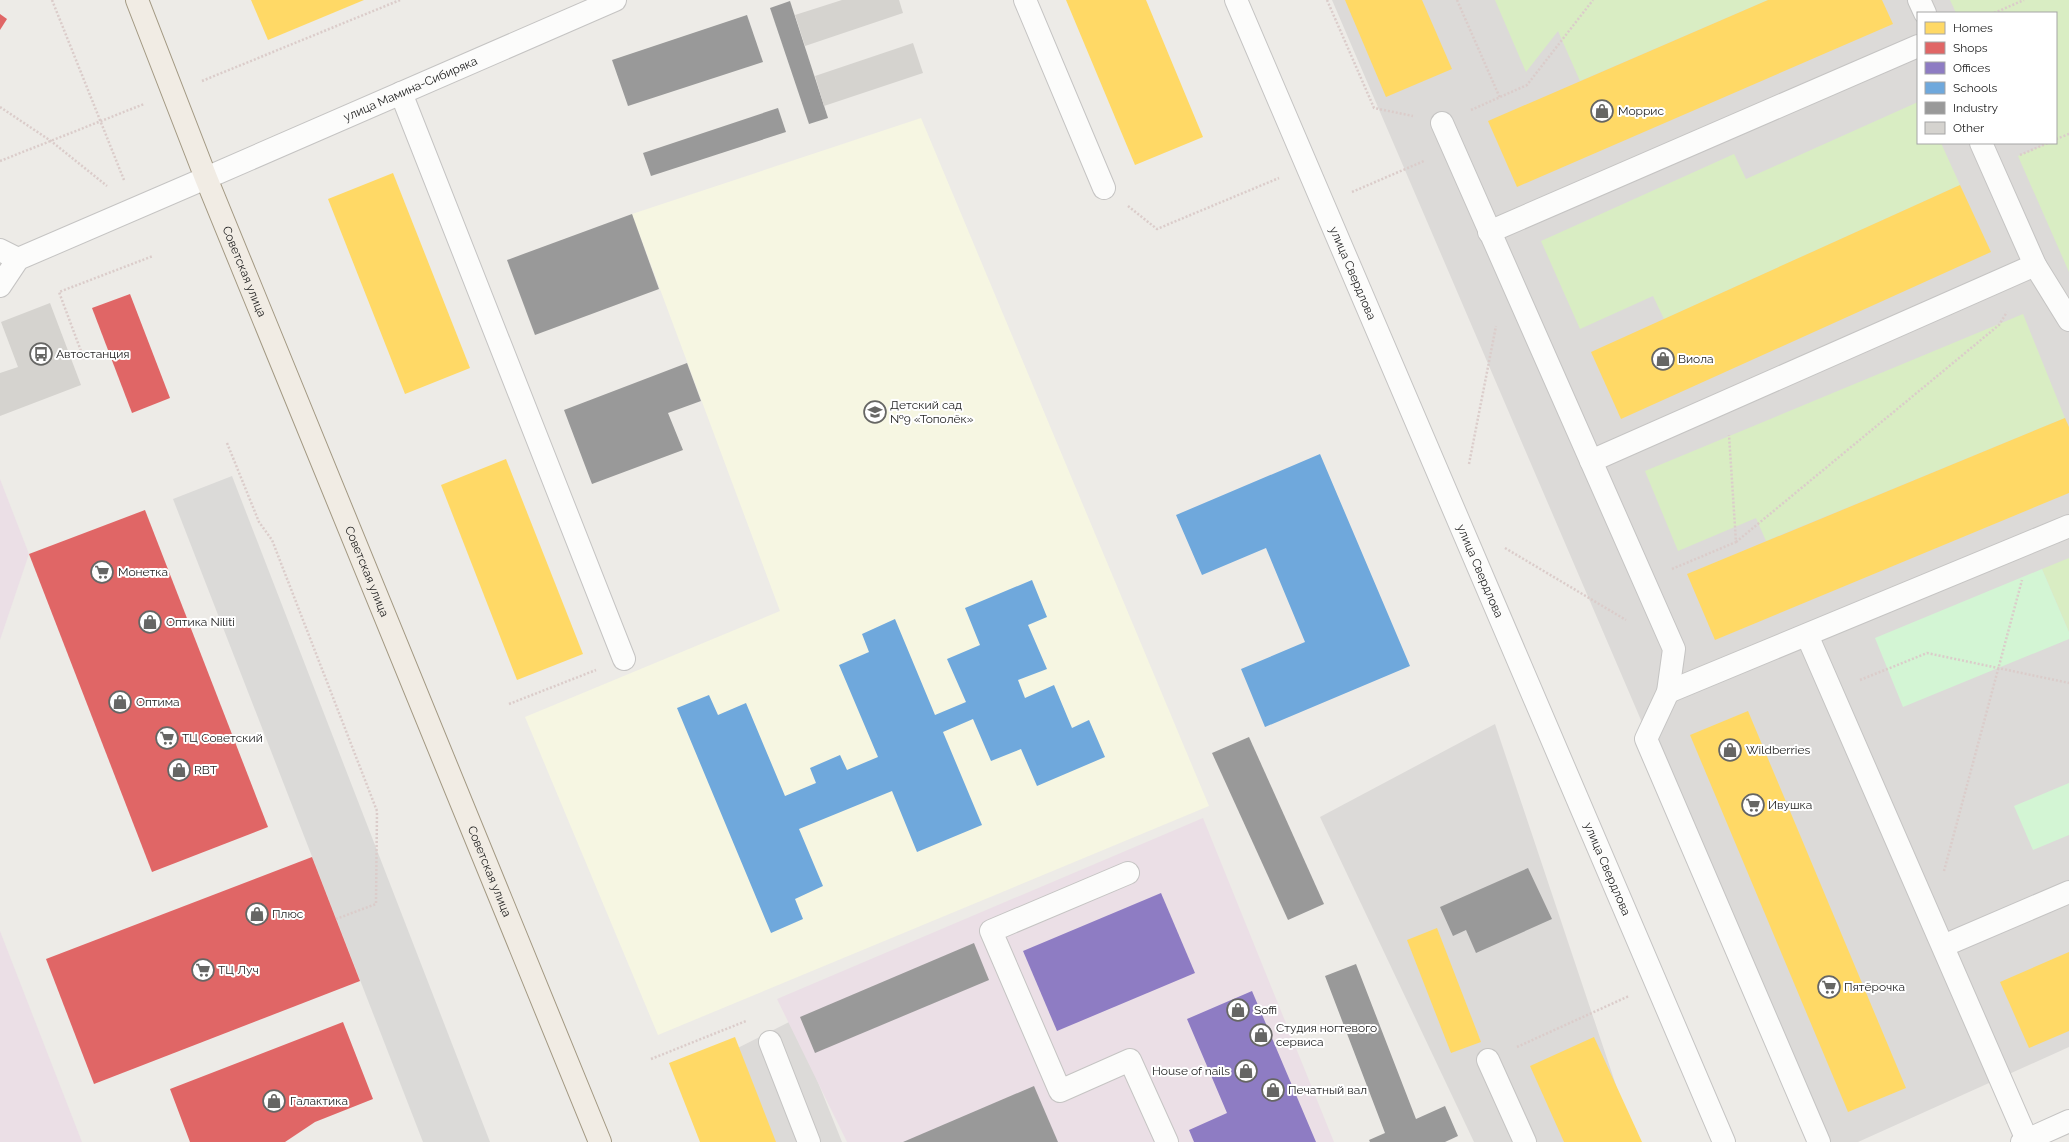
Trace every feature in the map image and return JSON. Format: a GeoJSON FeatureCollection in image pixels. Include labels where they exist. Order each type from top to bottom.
{"type":"FeatureCollection","features":[{"type":"Feature","properties":{"kind":"main road","name":"Советская улица"},"geometry":{"type":"LineString","coordinates":[[137,0],[206,178],[600,1142]]}},
{"type":"Feature","properties":{"kind":"street","name":"улица Мамина-Сибиряка"},"geometry":{"type":"LineString","coordinates":[[9,255],[135,208],[615,0]]}},
{"type":"Feature","properties":{"kind":"street"},"geometry":{"type":"LineString","coordinates":[[1025,0],[1104,188]]}},
{"type":"Feature","properties":{"kind":"street","name":"улица Свердлова"},"geometry":{"type":"LineString","coordinates":[[1236,0],[1724,1142]]}},
{"type":"Feature","properties":{"kind":"street"},"geometry":{"type":"LineString","coordinates":[[1919,0],[1924,12]]}},
{"type":"Feature","properties":{"kind":"street"},"geometry":{"type":"LineString","coordinates":[[1489,232],[1917,46]]}},
{"type":"Feature","properties":{"kind":"street"},"geometry":{"type":"LineString","coordinates":[[400,93],[624,659]]}},
{"type":"Feature","properties":{"kind":"street"},"geometry":{"type":"LineString","coordinates":[[1442,123],[1674,650],[1668,692],[1646,739],[1819,1142]]}},
{"type":"Feature","properties":{"kind":"street"},"geometry":{"type":"LineString","coordinates":[[1981,144],[2035,265],[2069,320]]}},
{"type":"Feature","properties":{"kind":"street"},"geometry":{"type":"LineString","coordinates":[[0,286],[9,255]]}},
{"type":"Feature","properties":{"kind":"street"},"geometry":{"type":"LineString","coordinates":[[1591,461],[2035,265]]}},
{"type":"Feature","properties":{"kind":"street"},"geometry":{"type":"LineString","coordinates":[[1668,692],[2069,526]]}},
{"type":"Feature","properties":{"kind":"street"},"geometry":{"type":"LineString","coordinates":[[1807,634],[1943,946],[2024,1141],[2069,1121]]}},
{"type":"Feature","properties":{"kind":"street"},"geometry":{"type":"LineString","coordinates":[[1128,873],[991,930],[1060,1091],[1130,1060],[1167,1142]]}},
{"type":"Feature","properties":{"kind":"street"},"geometry":{"type":"LineString","coordinates":[[1943,946],[2069,892]]}},
{"type":"Feature","properties":{"kind":"street"},"geometry":{"type":"LineString","coordinates":[[770,1042],[809,1142]]}},
{"type":"Feature","properties":{"kind":"street"},"geometry":{"type":"LineString","coordinates":[[1488,1060],[1525,1142]]}},
{"type":"Feature","properties":{"kind":"path"},"geometry":{"type":"LineString","coordinates":[[52,0],[135,208]]}},
{"type":"Feature","properties":{"kind":"path"},"geometry":{"type":"LineString","coordinates":[[0,161],[173,93],[400,0]]}},
{"type":"Feature","properties":{"kind":"path"},"geometry":{"type":"LineString","coordinates":[[1327,0],[1374,108],[1442,123],[1527,85],[1593,0]]}},
{"type":"Feature","properties":{"kind":"path"},"geometry":{"type":"LineString","coordinates":[[1457,0],[1500,98]]}},
{"type":"Feature","properties":{"kind":"path"},"geometry":{"type":"LineString","coordinates":[[1996,12],[2024,0]]}},
{"type":"Feature","properties":{"kind":"path"},"geometry":{"type":"LineString","coordinates":[[0,107],[51,140],[135,208]]}},
{"type":"Feature","properties":{"kind":"path"},"geometry":{"type":"LineString","coordinates":[[2057,139],[2069,134]]}},
{"type":"Feature","properties":{"kind":"path"},"geometry":{"type":"LineString","coordinates":[[1324,204],[1453,148]]}},
{"type":"Feature","properties":{"kind":"path"},"geometry":{"type":"LineString","coordinates":[[1104,188],[1157,229],[1307,167]]}},
{"type":"Feature","properties":{"kind":"path"},"geometry":{"type":"LineString","coordinates":[[70,355],[81,351],[59,292],[153,256]]}},
{"type":"Feature","properties":{"kind":"path"},"geometry":{"type":"LineString","coordinates":[[1644,580],[1736,542],[1999,325],[2035,265]]}},
{"type":"Feature","properties":{"kind":"path"},"geometry":{"type":"LineString","coordinates":[[1469,465],[1496,325]]}},
{"type":"Feature","properties":{"kind":"path"},"geometry":{"type":"LineString","coordinates":[[1727,401],[1736,542]]}},
{"type":"Feature","properties":{"kind":"path"},"geometry":{"type":"LineString","coordinates":[[227,443],[258,522],[272,540],[378,812],[376,904],[336,919]]}},
{"type":"Feature","properties":{"kind":"path"},"geometry":{"type":"LineString","coordinates":[[1931,919],[2033,541]]}},
{"type":"Feature","properties":{"kind":"path"},"geometry":{"type":"LineString","coordinates":[[1499,544],[1627,621]]}},
{"type":"Feature","properties":{"kind":"path"},"geometry":{"type":"LineString","coordinates":[[1832,692],[1927,653],[2069,683]]}},
{"type":"Feature","properties":{"kind":"path"},"geometry":{"type":"LineString","coordinates":[[509,704],[624,659]]}},
{"type":"Feature","properties":{"kind":"path"},"geometry":{"type":"LineString","coordinates":[[1488,1060],[1657,984]]}},
{"type":"Feature","properties":{"kind":"path"},"geometry":{"type":"LineString","coordinates":[[651,1059],[759,1016],[770,1042]]}},
{"type":"Feature","properties":{"kind":"shaded area"},"geometry":{"type":"Polygon","coordinates":[[[1332,0],[2069,0],[2069,1047],[1858,1142],[1822,1142],[1332,0]]]}},
{"type":"Feature","properties":{"kind":"shaded area","name":"Детский сад №9 «Тополёк»"},"geometry":{"type":"Polygon","coordinates":[[[921,118],[1209,806],[658,1035],[525,717],[780,611],[632,214],[921,118]]]}},
{"type":"Feature","properties":{"kind":"shaded area"},"geometry":{"type":"Polygon","coordinates":[[[232,476],[490,1142],[423,1142],[173,499],[232,476]]]}},
{"type":"Feature","properties":{"kind":"shaded area"},"geometry":{"type":"Polygon","coordinates":[[[0,479],[29,554],[0,640],[0,479]]]}},
{"type":"Feature","properties":{"kind":"shaded area"},"geometry":{"type":"Polygon","coordinates":[[[1495,724],[1635,1142],[1474,1142],[1320,817],[1495,724]]]}},
{"type":"Feature","properties":{"kind":"shaded area"},"geometry":{"type":"Polygon","coordinates":[[[1203,818],[1334,1142],[847,1142],[777,999],[1203,818]]]}},
{"type":"Feature","properties":{"kind":"shaded area"},"geometry":{"type":"Polygon","coordinates":[[[0,931],[82,1142],[0,1142],[0,931]]]}},
{"type":"Feature","properties":{"kind":"shaded area"},"geometry":{"type":"Polygon","coordinates":[[[793,1020],[842,1142],[726,1142],[698,1068],[793,1020]]]}},
{"type":"Feature","properties":{"kind":"green space"},"geometry":{"type":"Polygon","coordinates":[[[1495,0],[1768,0],[1580,81],[1558,31],[1526,72],[1495,0]]]}},
{"type":"Feature","properties":{"kind":"green space"},"geometry":{"type":"Polygon","coordinates":[[[1950,0],[2069,0],[2069,272],[2018,156],[2044,144],[2057,144],[2057,12],[1956,12],[1950,0]]]}},
{"type":"Feature","properties":{"kind":"green space"},"geometry":{"type":"Polygon","coordinates":[[[1917,102],[1917,144],[1941,144],[1960,185],[1664,319],[1653,296],[1580,329],[1541,241],[1734,154],[1746,179],[1917,102]]]}},
{"type":"Feature","properties":{"kind":"green space"},"geometry":{"type":"Polygon","coordinates":[[[2023,314],[2065,418],[1766,541],[1756,518],[1678,551],[1645,471],[2023,314]]]}},
{"type":"Feature","properties":{"kind":"green space"},"geometry":{"type":"Polygon","coordinates":[[[2069,558],[2069,632],[2042,569],[2069,558]]]}},
{"type":"Feature","properties":{"kind":"green space"},"geometry":{"type":"Polygon","coordinates":[[[2042,569],[2069,632],[2069,639],[1903,707],[1875,638],[2042,569]]]}},
{"type":"Feature","properties":{"kind":"green space"},"geometry":{"type":"Polygon","coordinates":[[[2069,783],[2069,835],[2033,850],[2014,806],[2069,783]]]}},
{"type":"Feature","properties":{"kind":"building: Homes"},"geometry":{"type":"Polygon","coordinates":[[[251,0],[364,0],[268,40],[251,0]]]}},
{"type":"Feature","properties":{"kind":"building: Homes"},"geometry":{"type":"Polygon","coordinates":[[[1066,0],[1146,0],[1203,137],[1135,165],[1066,0]]]}},
{"type":"Feature","properties":{"kind":"building: Homes"},"geometry":{"type":"Polygon","coordinates":[[[1345,0],[1422,0],[1452,69],[1386,97],[1345,0]]]}},
{"type":"Feature","properties":{"kind":"building: Homes"},"geometry":{"type":"Polygon","coordinates":[[[1768,0],[1882,0],[1893,24],[1517,187],[1488,121],[1768,0]]]}},
{"type":"Feature","properties":{"kind":"building: Homes"},"geometry":{"type":"Polygon","coordinates":[[[393,173],[470,368],[405,394],[328,199],[393,173]]]}},
{"type":"Feature","properties":{"kind":"building: Homes"},"geometry":{"type":"Polygon","coordinates":[[[1960,185],[1991,252],[1621,419],[1591,352],[1960,185]]]}},
{"type":"Feature","properties":{"kind":"building: Homes"},"geometry":{"type":"Polygon","coordinates":[[[2065,418],[2069,427],[2069,493],[1715,640],[1687,574],[2065,418]]]}},
{"type":"Feature","properties":{"kind":"building: Homes"},"geometry":{"type":"Polygon","coordinates":[[[506,459],[583,654],[517,680],[441,485],[506,459]]]}},
{"type":"Feature","properties":{"kind":"building: Homes"},"geometry":{"type":"Polygon","coordinates":[[[1748,711],[1906,1088],[1848,1112],[1690,735],[1748,711]]]}},
{"type":"Feature","properties":{"kind":"building: Homes"},"geometry":{"type":"Polygon","coordinates":[[[1437,928],[1481,1042],[1451,1053],[1407,940],[1437,928]]]}},
{"type":"Feature","properties":{"kind":"building: Homes"},"geometry":{"type":"Polygon","coordinates":[[[2069,952],[2069,1031],[2029,1048],[2000,982],[2069,952]]]}},
{"type":"Feature","properties":{"kind":"building: Homes"},"geometry":{"type":"Polygon","coordinates":[[[735,1037],[776,1142],[700,1142],[669,1063],[735,1037]]]}},
{"type":"Feature","properties":{"kind":"building: Homes"},"geometry":{"type":"Polygon","coordinates":[[[1594,1037],[1642,1142],[1564,1142],[1530,1066],[1594,1037]]]}},
{"type":"Feature","properties":{"kind":"building: Shops"},"geometry":{"type":"Polygon","coordinates":[[[0,14],[7,19],[0,30],[0,14]]]}},
{"type":"Feature","properties":{"kind":"building: Shops"},"geometry":{"type":"Polygon","coordinates":[[[130,294],[170,398],[132,413],[92,308],[130,294]]]}},
{"type":"Feature","properties":{"kind":"building: Shops","name":"ТЦ Советский"},"geometry":{"type":"Polygon","coordinates":[[[145,510],[268,827],[152,872],[29,554],[145,510]]]}},
{"type":"Feature","properties":{"kind":"building: Shops","name":"ТЦ Луч"},"geometry":{"type":"Polygon","coordinates":[[[312,857],[360,981],[94,1084],[46,959],[312,857]]]}},
{"type":"Feature","properties":{"kind":"building: Shops"},"geometry":{"type":"Polygon","coordinates":[[[343,1022],[373,1099],[315,1122],[285,1142],[190,1142],[170,1089],[343,1022]]]}},
{"type":"Feature","properties":{"kind":"building: Offices"},"geometry":{"type":"Polygon","coordinates":[[[1161,893],[1195,973],[1057,1031],[1023,951],[1161,893]]]}},
{"type":"Feature","properties":{"kind":"building: Offices"},"geometry":{"type":"Polygon","coordinates":[[[1252,991],[1316,1142],[1194,1142],[1189,1130],[1227,1113],[1187,1019],[1252,991]]]}},
{"type":"Feature","properties":{"kind":"building: Schools"},"geometry":{"type":"Polygon","coordinates":[[[1320,454],[1410,666],[1265,727],[1241,669],[1305,642],[1266,548],[1202,575],[1176,515],[1320,454]]]}},
{"type":"Feature","properties":{"kind":"building: Schools"},"geometry":{"type":"Polygon","coordinates":[[[1032,580],[1047,617],[1028,625],[1047,669],[1018,680],[1025,698],[1054,685],[1072,728],[1089,720],[1105,757],[1037,786],[1021,749],[991,761],[973,719],[943,732],[982,825],[917,852],[892,791],[799,829],[823,886],[795,899],[803,919],[771,933],[677,708],[709,695],[718,715],[746,703],[785,796],[816,783],[810,768],[840,755],[847,770],[878,757],[839,665],[869,652],[862,634],[895,619],[935,715],[966,702],[947,659],[980,645],[965,608],[1032,580]]]}},
{"type":"Feature","properties":{"kind":"building: Industry"},"geometry":{"type":"Polygon","coordinates":[[[790,1],[828,118],[809,124],[770,8],[790,1]]]}},
{"type":"Feature","properties":{"kind":"building: Industry"},"geometry":{"type":"Polygon","coordinates":[[[747,15],[763,62],[628,106],[612,60],[747,15]]]}},
{"type":"Feature","properties":{"kind":"building: Industry"},"geometry":{"type":"Polygon","coordinates":[[[778,108],[786,132],[651,176],[643,153],[778,108]]]}},
{"type":"Feature","properties":{"kind":"building: Industry"},"geometry":{"type":"Polygon","coordinates":[[[632,214],[659,289],[535,335],[507,260],[632,214]]]}},
{"type":"Feature","properties":{"kind":"building: Industry"},"geometry":{"type":"Polygon","coordinates":[[[687,363],[701,401],[668,413],[683,450],[592,484],[564,410],[687,363]]]}},
{"type":"Feature","properties":{"kind":"building: Industry"},"geometry":{"type":"Polygon","coordinates":[[[1249,737],[1324,904],[1288,920],[1212,753],[1249,737]]]}},
{"type":"Feature","properties":{"kind":"building: Industry"},"geometry":{"type":"Polygon","coordinates":[[[1528,868],[1552,919],[1476,953],[1466,930],[1453,936],[1440,907],[1528,868]]]}},
{"type":"Feature","properties":{"kind":"building: Industry"},"geometry":{"type":"Polygon","coordinates":[[[974,943],[989,980],[815,1053],[800,1017],[974,943]]]}},
{"type":"Feature","properties":{"kind":"building: Industry"},"geometry":{"type":"Polygon","coordinates":[[[1356,964],[1416,1119],[1445,1106],[1458,1136],[1445,1142],[1370,1142],[1369,1140],[1385,1133],[1325,976],[1356,964]]]}},
{"type":"Feature","properties":{"kind":"building: Industry"},"geometry":{"type":"Polygon","coordinates":[[[1034,1086],[1058,1142],[903,1142],[1034,1086]]]}},
{"type":"Feature","properties":{"kind":"building: Other"},"geometry":{"type":"Polygon","coordinates":[[[842,0],[899,0],[903,13],[805,46],[795,15],[842,0]]]}},
{"type":"Feature","properties":{"kind":"building: Other"},"geometry":{"type":"Polygon","coordinates":[[[913,43],[923,73],[824,106],[815,76],[913,43]]]}},
{"type":"Feature","properties":{"kind":"building: Other"},"geometry":{"type":"Polygon","coordinates":[[[50,303],[81,385],[0,416],[0,373],[18,367],[1,322],[50,303]]]}},
{"type":"Feature","properties":{"kind":"place","name":"Моррис"},"geometry":{"type":"Point","coordinates":[1602,111]}},
{"type":"Feature","properties":{"kind":"place","name":"Автостанция"},"geometry":{"type":"Point","coordinates":[41,354]}},
{"type":"Feature","properties":{"kind":"place","name":"Виола"},"geometry":{"type":"Point","coordinates":[1663,359]}},
{"type":"Feature","properties":{"kind":"place","name":"Детский сад №9 «Тополёк»"},"geometry":{"type":"Point","coordinates":[875,412]}},
{"type":"Feature","properties":{"kind":"place","name":"Монетка"},"geometry":{"type":"Point","coordinates":[102,572]}},
{"type":"Feature","properties":{"kind":"place","name":"Оптика Niliti"},"geometry":{"type":"Point","coordinates":[150,622]}},
{"type":"Feature","properties":{"kind":"place","name":"Оптима"},"geometry":{"type":"Point","coordinates":[120,702]}},
{"type":"Feature","properties":{"kind":"place","name":"ТЦ Советский"},"geometry":{"type":"Point","coordinates":[167,738]}},
{"type":"Feature","properties":{"kind":"place","name":"Wildberries"},"geometry":{"type":"Point","coordinates":[1730,750]}},
{"type":"Feature","properties":{"kind":"place","name":"RBT"},"geometry":{"type":"Point","coordinates":[179,770]}},
{"type":"Feature","properties":{"kind":"place","name":"Ивушка"},"geometry":{"type":"Point","coordinates":[1753,805]}},
{"type":"Feature","properties":{"kind":"place","name":"Плюс"},"geometry":{"type":"Point","coordinates":[257,914]}},
{"type":"Feature","properties":{"kind":"place","name":"ТЦ Луч"},"geometry":{"type":"Point","coordinates":[203,970]}},
{"type":"Feature","properties":{"kind":"place","name":"Пятёрочка"},"geometry":{"type":"Point","coordinates":[1829,987]}},
{"type":"Feature","properties":{"kind":"place","name":"Soffi"},"geometry":{"type":"Point","coordinates":[1238,1010]}},
{"type":"Feature","properties":{"kind":"place","name":"Студия ногтевого сервиса"},"geometry":{"type":"Point","coordinates":[1261,1035]}},
{"type":"Feature","properties":{"kind":"place","name":"House of nails"},"geometry":{"type":"Point","coordinates":[1246,1071]}},
{"type":"Feature","properties":{"kind":"place","name":"Печатный вал"},"geometry":{"type":"Point","coordinates":[1273,1090]}},
{"type":"Feature","properties":{"kind":"place","name":"Галактика"},"geometry":{"type":"Point","coordinates":[274,1101]}}]}
